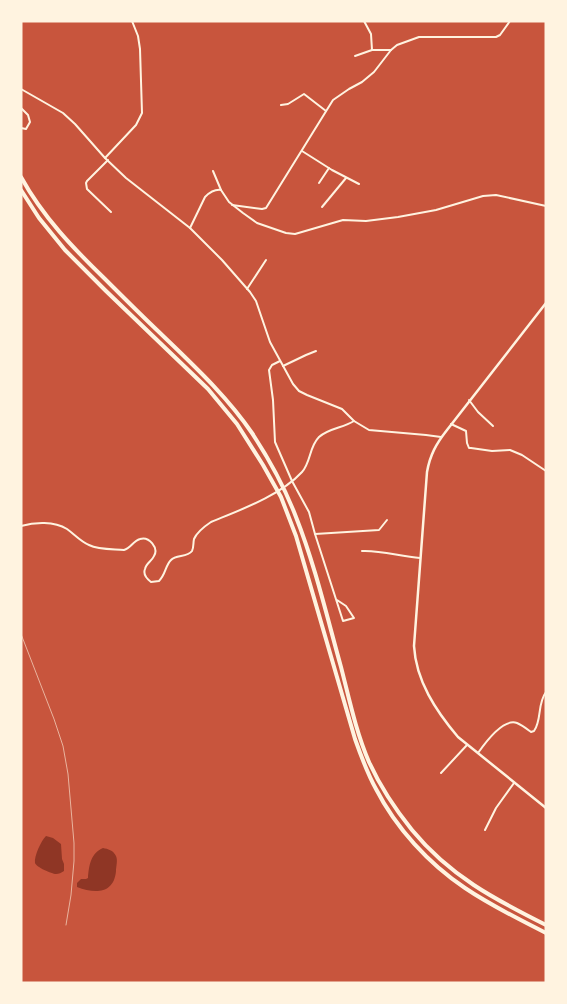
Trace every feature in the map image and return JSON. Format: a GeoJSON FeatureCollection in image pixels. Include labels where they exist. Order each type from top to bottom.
{"type":"FeatureCollection","features":[{"type":"Feature","properties":{"kind":"highway"},"geometry":{"type":"LineString","coordinates":[[21,177],[42,211],[68,242],[188,360],[225,399],[253,435],[286,493],[297,517],[360,734],[380,785],[395,808],[412,830],[452,870],[487,894],[546,925]]}},
{"type":"Feature","properties":{"kind":"highway"},"geometry":{"type":"LineString","coordinates":[[21,190],[39,218],[65,250],[214,396],[241,430],[263,464],[281,497],[301,549],[354,739],[364,766],[390,813],[408,836],[448,876],[483,900],[546,933]]}},
{"type":"Feature","properties":{"kind":"street"},"geometry":{"type":"LineString","coordinates":[[112,212],[86,186],[87,181],[136,125],[142,113],[140,49],[138,36],[132,21]]}},
{"type":"Feature","properties":{"kind":"street"},"geometry":{"type":"LineString","coordinates":[[364,21],[371,34],[372,50]]}},
{"type":"Feature","properties":{"kind":"street"},"geometry":{"type":"LineString","coordinates":[[232,204],[266,208],[333,100],[374,72],[397,45],[419,37],[496,37],[500,35],[510,21]]}},
{"type":"Feature","properties":{"kind":"street"},"geometry":{"type":"LineString","coordinates":[[355,56],[372,50],[391,50]]}},
{"type":"Feature","properties":{"kind":"street"},"geometry":{"type":"LineString","coordinates":[[21,89],[62,113],[75,124],[126,178],[190,228],[222,260],[258,305],[270,342],[293,384],[299,390],[342,409],[354,421],[372,431],[441,438]]}},
{"type":"Feature","properties":{"kind":"street"},"geometry":{"type":"LineString","coordinates":[[281,105],[288,104],[304,94],[326,111]]}},
{"type":"Feature","properties":{"kind":"street"},"geometry":{"type":"LineString","coordinates":[[21,108],[28,115],[30,122],[26,129],[21,128]]}},
{"type":"Feature","properties":{"kind":"street"},"geometry":{"type":"LineString","coordinates":[[302,151],[359,184]]}},
{"type":"Feature","properties":{"kind":"street"},"geometry":{"type":"LineString","coordinates":[[318,183],[329,168]]}},
{"type":"Feature","properties":{"kind":"street"},"geometry":{"type":"LineString","coordinates":[[213,171],[225,197],[232,204],[257,223],[286,233],[295,234],[343,220],[366,221],[436,210],[483,196],[496,195],[546,206]]}},
{"type":"Feature","properties":{"kind":"street"},"geometry":{"type":"LineString","coordinates":[[322,207],[346,177]]}},
{"type":"Feature","properties":{"kind":"street"},"geometry":{"type":"LineString","coordinates":[[190,228],[205,197],[213,191],[221,190]]}},
{"type":"Feature","properties":{"kind":"street"},"geometry":{"type":"LineString","coordinates":[[247,289],[266,260]]}},
{"type":"Feature","properties":{"kind":"street"},"geometry":{"type":"LineString","coordinates":[[546,303],[469,400],[432,453],[427,472],[414,646],[416,664],[426,688],[439,712],[458,737],[546,808]]}},
{"type":"Feature","properties":{"kind":"street"},"geometry":{"type":"LineString","coordinates":[[283,366],[316,351]]}},
{"type":"Feature","properties":{"kind":"street"},"geometry":{"type":"LineString","coordinates":[[280,361],[272,365],[269,370],[275,442],[308,512],[343,620],[354,618],[346,606],[337,600]]}},
{"type":"Feature","properties":{"kind":"street"},"geometry":{"type":"LineString","coordinates":[[469,400],[478,412],[493,426]]}},
{"type":"Feature","properties":{"kind":"street"},"geometry":{"type":"LineString","coordinates":[[21,526],[37,523],[51,524],[65,528],[87,545],[124,550],[140,539],[145,538],[154,545],[156,551],[148,562],[145,575],[151,582],[156,582],[162,578],[170,560],[189,554],[197,533],[210,522],[259,501],[281,489],[305,468],[311,449],[318,438],[329,430],[354,421]]}},
{"type":"Feature","properties":{"kind":"street"},"geometry":{"type":"LineString","coordinates":[[451,424],[466,431],[469,448],[492,451],[510,450],[522,455],[546,471]]}},
{"type":"Feature","properties":{"kind":"street"},"geometry":{"type":"LineString","coordinates":[[315,534],[379,530],[386,520]]}},
{"type":"Feature","properties":{"kind":"street"},"geometry":{"type":"LineString","coordinates":[[362,551],[381,551],[410,558],[420,558]]}},
{"type":"Feature","properties":{"kind":"street"},"geometry":{"type":"LineString","coordinates":[[478,753],[494,733],[505,725],[516,722],[531,732],[535,730],[541,700],[546,692]]}},
{"type":"Feature","properties":{"kind":"street"},"geometry":{"type":"LineString","coordinates":[[441,773],[468,745]]}},
{"type":"Feature","properties":{"kind":"street"},"geometry":{"type":"LineString","coordinates":[[485,830],[496,808],[514,783]]}},
{"type":"Feature","properties":{"kind":"shaded area"},"geometry":{"type":"Polygon","coordinates":[[[46,836],[53,838],[61,844],[64,871],[60,873],[48,872],[35,863],[38,849],[46,836]]]}},
{"type":"Feature","properties":{"kind":"shaded area"},"geometry":{"type":"Polygon","coordinates":[[[103,848],[112,851],[117,858],[112,884],[108,888],[97,891],[77,887],[77,883],[81,879],[88,878],[93,856],[103,848]]]}},
{"type":"Feature","properties":{"kind":"railway"},"geometry":{"type":"LineString","coordinates":[[21,634],[54,719],[63,746],[68,774],[74,861],[66,925]]}}]}
